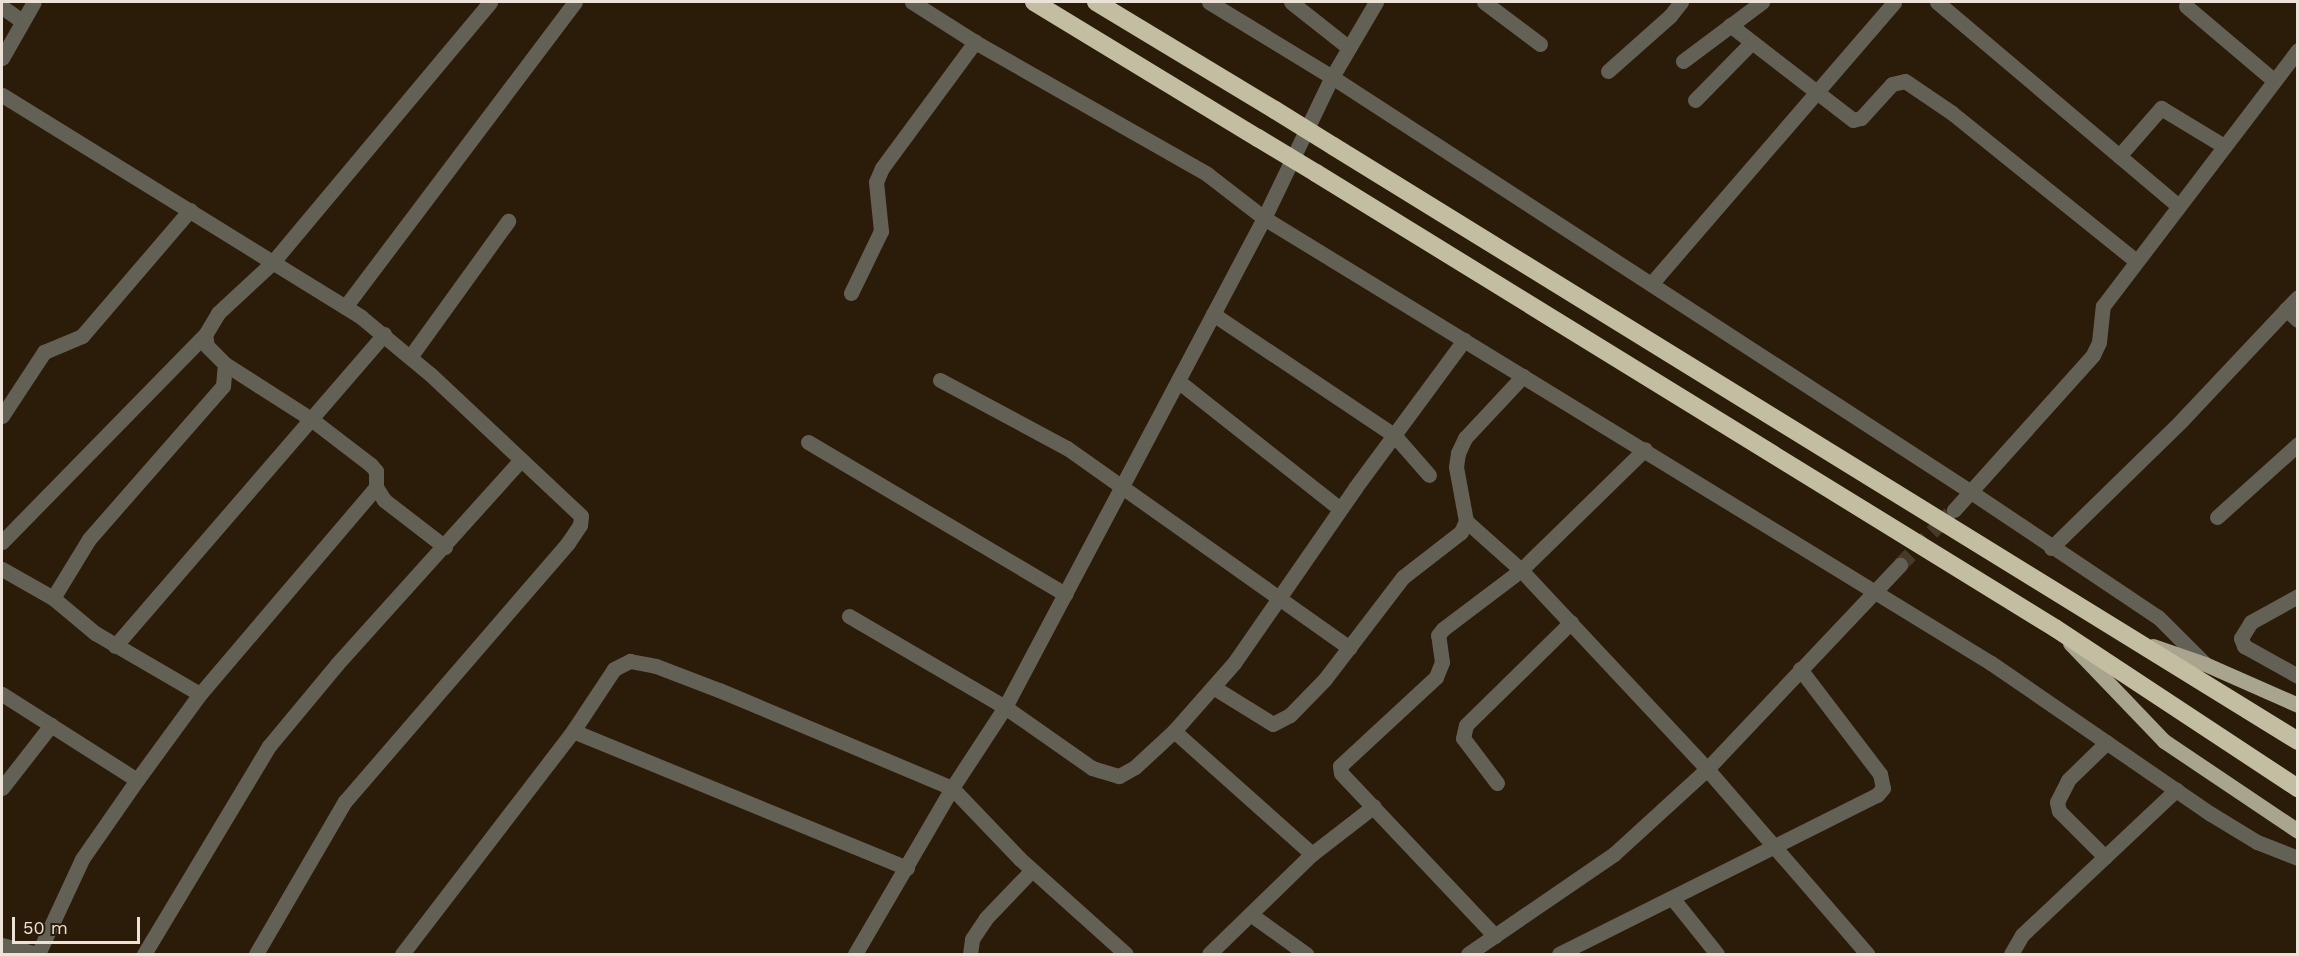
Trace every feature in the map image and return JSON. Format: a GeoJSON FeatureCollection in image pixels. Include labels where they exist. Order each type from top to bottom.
{"type":"FeatureCollection","features":[{"type":"Feature","properties":{"kind":"highway"},"geometry":{"type":"LineString","coordinates":[[1034,2],[2055,628],[2298,788]]}},
{"type":"Feature","properties":{"kind":"highway"},"geometry":{"type":"LineString","coordinates":[[1095,2],[1275,110],[2298,741]]}},
{"type":"Feature","properties":{"kind":"main road"},"geometry":{"type":"LineString","coordinates":[[2055,628],[2164,741],[2298,831]]}},
{"type":"Feature","properties":{"kind":"main road"},"geometry":{"type":"LineString","coordinates":[[2133,639],[2205,664],[2298,705]]}},
{"type":"Feature","properties":{"kind":"street"},"geometry":{"type":"LineString","coordinates":[[2,58],[34,2]]}},
{"type":"Feature","properties":{"kind":"street"},"geometry":{"type":"LineString","coordinates":[[2,542],[205,335],[218,313],[272,263],[490,2]]}},
{"type":"Feature","properties":{"kind":"street"},"geometry":{"type":"LineString","coordinates":[[345,307],[575,2]]}},
{"type":"Feature","properties":{"kind":"street"},"geometry":{"type":"LineString","coordinates":[[912,2],[975,42],[1206,174],[1264,218],[1645,449],[2029,687],[2176,790],[2257,842],[2298,858]]}},
{"type":"Feature","properties":{"kind":"street"},"geometry":{"type":"LineString","coordinates":[[1209,2],[1332,77],[1971,492],[2051,548],[2158,617],[2205,664]]}},
{"type":"Feature","properties":{"kind":"street"},"geometry":{"type":"LineString","coordinates":[[1291,2],[1349,48]]}},
{"type":"Feature","properties":{"kind":"street"},"geometry":{"type":"LineString","coordinates":[[855,954],[952,788],[1005,707],[1264,218],[1332,77],[1376,2]]}},
{"type":"Feature","properties":{"kind":"street"},"geometry":{"type":"LineString","coordinates":[[1484,2],[1540,44]]}},
{"type":"Feature","properties":{"kind":"street"},"geometry":{"type":"LineString","coordinates":[[1608,71],[1670,16],[1681,2]]}},
{"type":"Feature","properties":{"kind":"street"},"geometry":{"type":"LineString","coordinates":[[1683,61],[1762,2]]}},
{"type":"Feature","properties":{"kind":"street"},"geometry":{"type":"LineString","coordinates":[[1651,284],[1817,95],[1894,2]]}},
{"type":"Feature","properties":{"kind":"street"},"geometry":{"type":"LineString","coordinates":[[1937,2],[2178,206]]}},
{"type":"Feature","properties":{"kind":"street"},"geometry":{"type":"LineString","coordinates":[[2186,6],[2272,79]]}},
{"type":"Feature","properties":{"kind":"street"},"geometry":{"type":"LineString","coordinates":[[2,7],[22,21]]}},
{"type":"Feature","properties":{"kind":"street"},"geometry":{"type":"LineString","coordinates":[[1730,25],[1817,95],[1853,120],[1861,118],[1892,84],[1905,81],[1969,126],[2136,261]]}},
{"type":"Feature","properties":{"kind":"street"},"geometry":{"type":"LineString","coordinates":[[851,293],[881,231],[876,182],[882,168],[975,42]]}},
{"type":"Feature","properties":{"kind":"street"},"geometry":{"type":"LineString","coordinates":[[1695,100],[1752,42]]}},
{"type":"Feature","properties":{"kind":"street"},"geometry":{"type":"LineString","coordinates":[[1954,510],[2093,355],[2099,342],[2103,306],[2272,79],[2298,50]]}},
{"type":"Feature","properties":{"kind":"street"},"geometry":{"type":"LineString","coordinates":[[2,94],[345,307],[384,334],[581,516],[580,525],[345,801],[256,954]]}},
{"type":"Feature","properties":{"kind":"street"},"geometry":{"type":"LineString","coordinates":[[2118,156],[2161,108],[2222,145]]}},
{"type":"Feature","properties":{"kind":"street"},"geometry":{"type":"LineString","coordinates":[[2,416],[44,352],[82,336],[190,210]]}},
{"type":"Feature","properties":{"kind":"street"},"geometry":{"type":"LineString","coordinates":[[410,357],[508,221]]}},
{"type":"Feature","properties":{"kind":"street"},"geometry":{"type":"LineString","coordinates":[[2051,548],[2181,421],[2298,297]]}},
{"type":"Feature","properties":{"kind":"street"},"geometry":{"type":"LineString","coordinates":[[2286,309],[2298,320]]}},
{"type":"Feature","properties":{"kind":"street"},"geometry":{"type":"LineString","coordinates":[[1213,314],[1394,435],[1429,475]]}},
{"type":"Feature","properties":{"kind":"street"},"geometry":{"type":"LineString","coordinates":[[115,646],[384,334]]}},
{"type":"Feature","properties":{"kind":"street"},"geometry":{"type":"LineString","coordinates":[[2,945],[37,954],[82,860],[137,780],[200,694],[375,487],[376,471],[371,465],[310,419],[225,364],[207,346],[205,335]]}},
{"type":"Feature","properties":{"kind":"street"},"geometry":{"type":"LineString","coordinates":[[849,616],[1005,707],[1092,768],[1119,777],[1135,767],[1174,731],[1213,687],[1279,600],[1340,509],[1464,340]]}},
{"type":"Feature","properties":{"kind":"street"},"geometry":{"type":"LineString","coordinates":[[53,598],[89,539],[224,386],[225,364]]}},
{"type":"Feature","properties":{"kind":"street"},"geometry":{"type":"LineString","coordinates":[[1213,687],[1273,724],[1282,722],[1325,679],[1403,577],[1461,532],[1466,521],[1456,467],[1458,453],[1465,438],[1523,376]]}},
{"type":"Feature","properties":{"kind":"street"},"geometry":{"type":"LineString","coordinates":[[940,380],[1043,433],[1122,485],[1279,600],[1349,648]]}},
{"type":"Feature","properties":{"kind":"street"},"geometry":{"type":"LineString","coordinates":[[1178,381],[1340,509]]}},
{"type":"Feature","properties":{"kind":"street"},"geometry":{"type":"LineString","coordinates":[[808,442],[1065,594]]}},
{"type":"Feature","properties":{"kind":"street"},"geometry":{"type":"LineString","coordinates":[[2217,517],[2298,444]]}},
{"type":"Feature","properties":{"kind":"street"},"geometry":{"type":"LineString","coordinates":[[1495,936],[1341,773],[1344,759],[1436,677],[1442,662],[1438,635],[1443,629],[1521,570],[1645,449]]}},
{"type":"Feature","properties":{"kind":"street"},"geometry":{"type":"LineString","coordinates":[[144,954],[179,891],[269,746],[337,664],[445,547],[520,461]]}},
{"type":"Feature","properties":{"kind":"street"},"geometry":{"type":"LineString","coordinates":[[375,487],[384,500],[445,547]]}},
{"type":"Feature","properties":{"kind":"street"},"geometry":{"type":"LineString","coordinates":[[1466,521],[1521,570],[1707,769],[1866,954]]}},
{"type":"Feature","properties":{"kind":"street"},"geometry":{"type":"LineString","coordinates":[[1468,954],[1614,854],[1707,769],[1900,565]]}},
{"type":"Feature","properties":{"kind":"street"},"geometry":{"type":"LineString","coordinates":[[2,569],[53,598],[70,616],[115,646],[200,694]]}},
{"type":"Feature","properties":{"kind":"street"},"geometry":{"type":"LineString","coordinates":[[2298,596],[2251,622],[2241,638],[2244,646],[2298,676]]}},
{"type":"Feature","properties":{"kind":"street"},"geometry":{"type":"LineString","coordinates":[[1497,783],[1463,738],[1466,725],[1571,622]]}},
{"type":"Feature","properties":{"kind":"street"},"geometry":{"type":"LineString","coordinates":[[402,954],[573,730],[614,669],[640,661],[952,788],[1032,870],[1126,954]]}},
{"type":"Feature","properties":{"kind":"street"},"geometry":{"type":"LineString","coordinates":[[1559,954],[1774,849],[1877,795],[1883,788],[1880,774],[1800,669]]}},
{"type":"Feature","properties":{"kind":"street"},"geometry":{"type":"LineString","coordinates":[[2,694],[137,780]]}},
{"type":"Feature","properties":{"kind":"street"},"geometry":{"type":"LineString","coordinates":[[2,788],[51,725]]}},
{"type":"Feature","properties":{"kind":"street"},"geometry":{"type":"LineString","coordinates":[[573,730],[907,868]]}},
{"type":"Feature","properties":{"kind":"street"},"geometry":{"type":"LineString","coordinates":[[1174,731],[1312,854]]}},
{"type":"Feature","properties":{"kind":"street"},"geometry":{"type":"LineString","coordinates":[[2105,857],[2059,811],[2057,802],[2068,780],[2106,742]]}},
{"type":"Feature","properties":{"kind":"street"},"geometry":{"type":"LineString","coordinates":[[2011,954],[2022,936],[2176,790]]}},
{"type":"Feature","properties":{"kind":"street"},"geometry":{"type":"LineString","coordinates":[[1209,954],[1312,854],[1374,806]]}},
{"type":"Feature","properties":{"kind":"street"},"geometry":{"type":"LineString","coordinates":[[970,954],[972,939],[986,918],[1032,870]]}},
{"type":"Feature","properties":{"kind":"street"},"geometry":{"type":"LineString","coordinates":[[1673,899],[1717,954]]}},
{"type":"Feature","properties":{"kind":"street"},"geometry":{"type":"LineString","coordinates":[[1250,914],[1306,954]]}},
{"type":"Feature","properties":{"kind":"tunnel"},"geometry":{"type":"LineString","coordinates":[[1900,565],[1950,513]]}}]}
